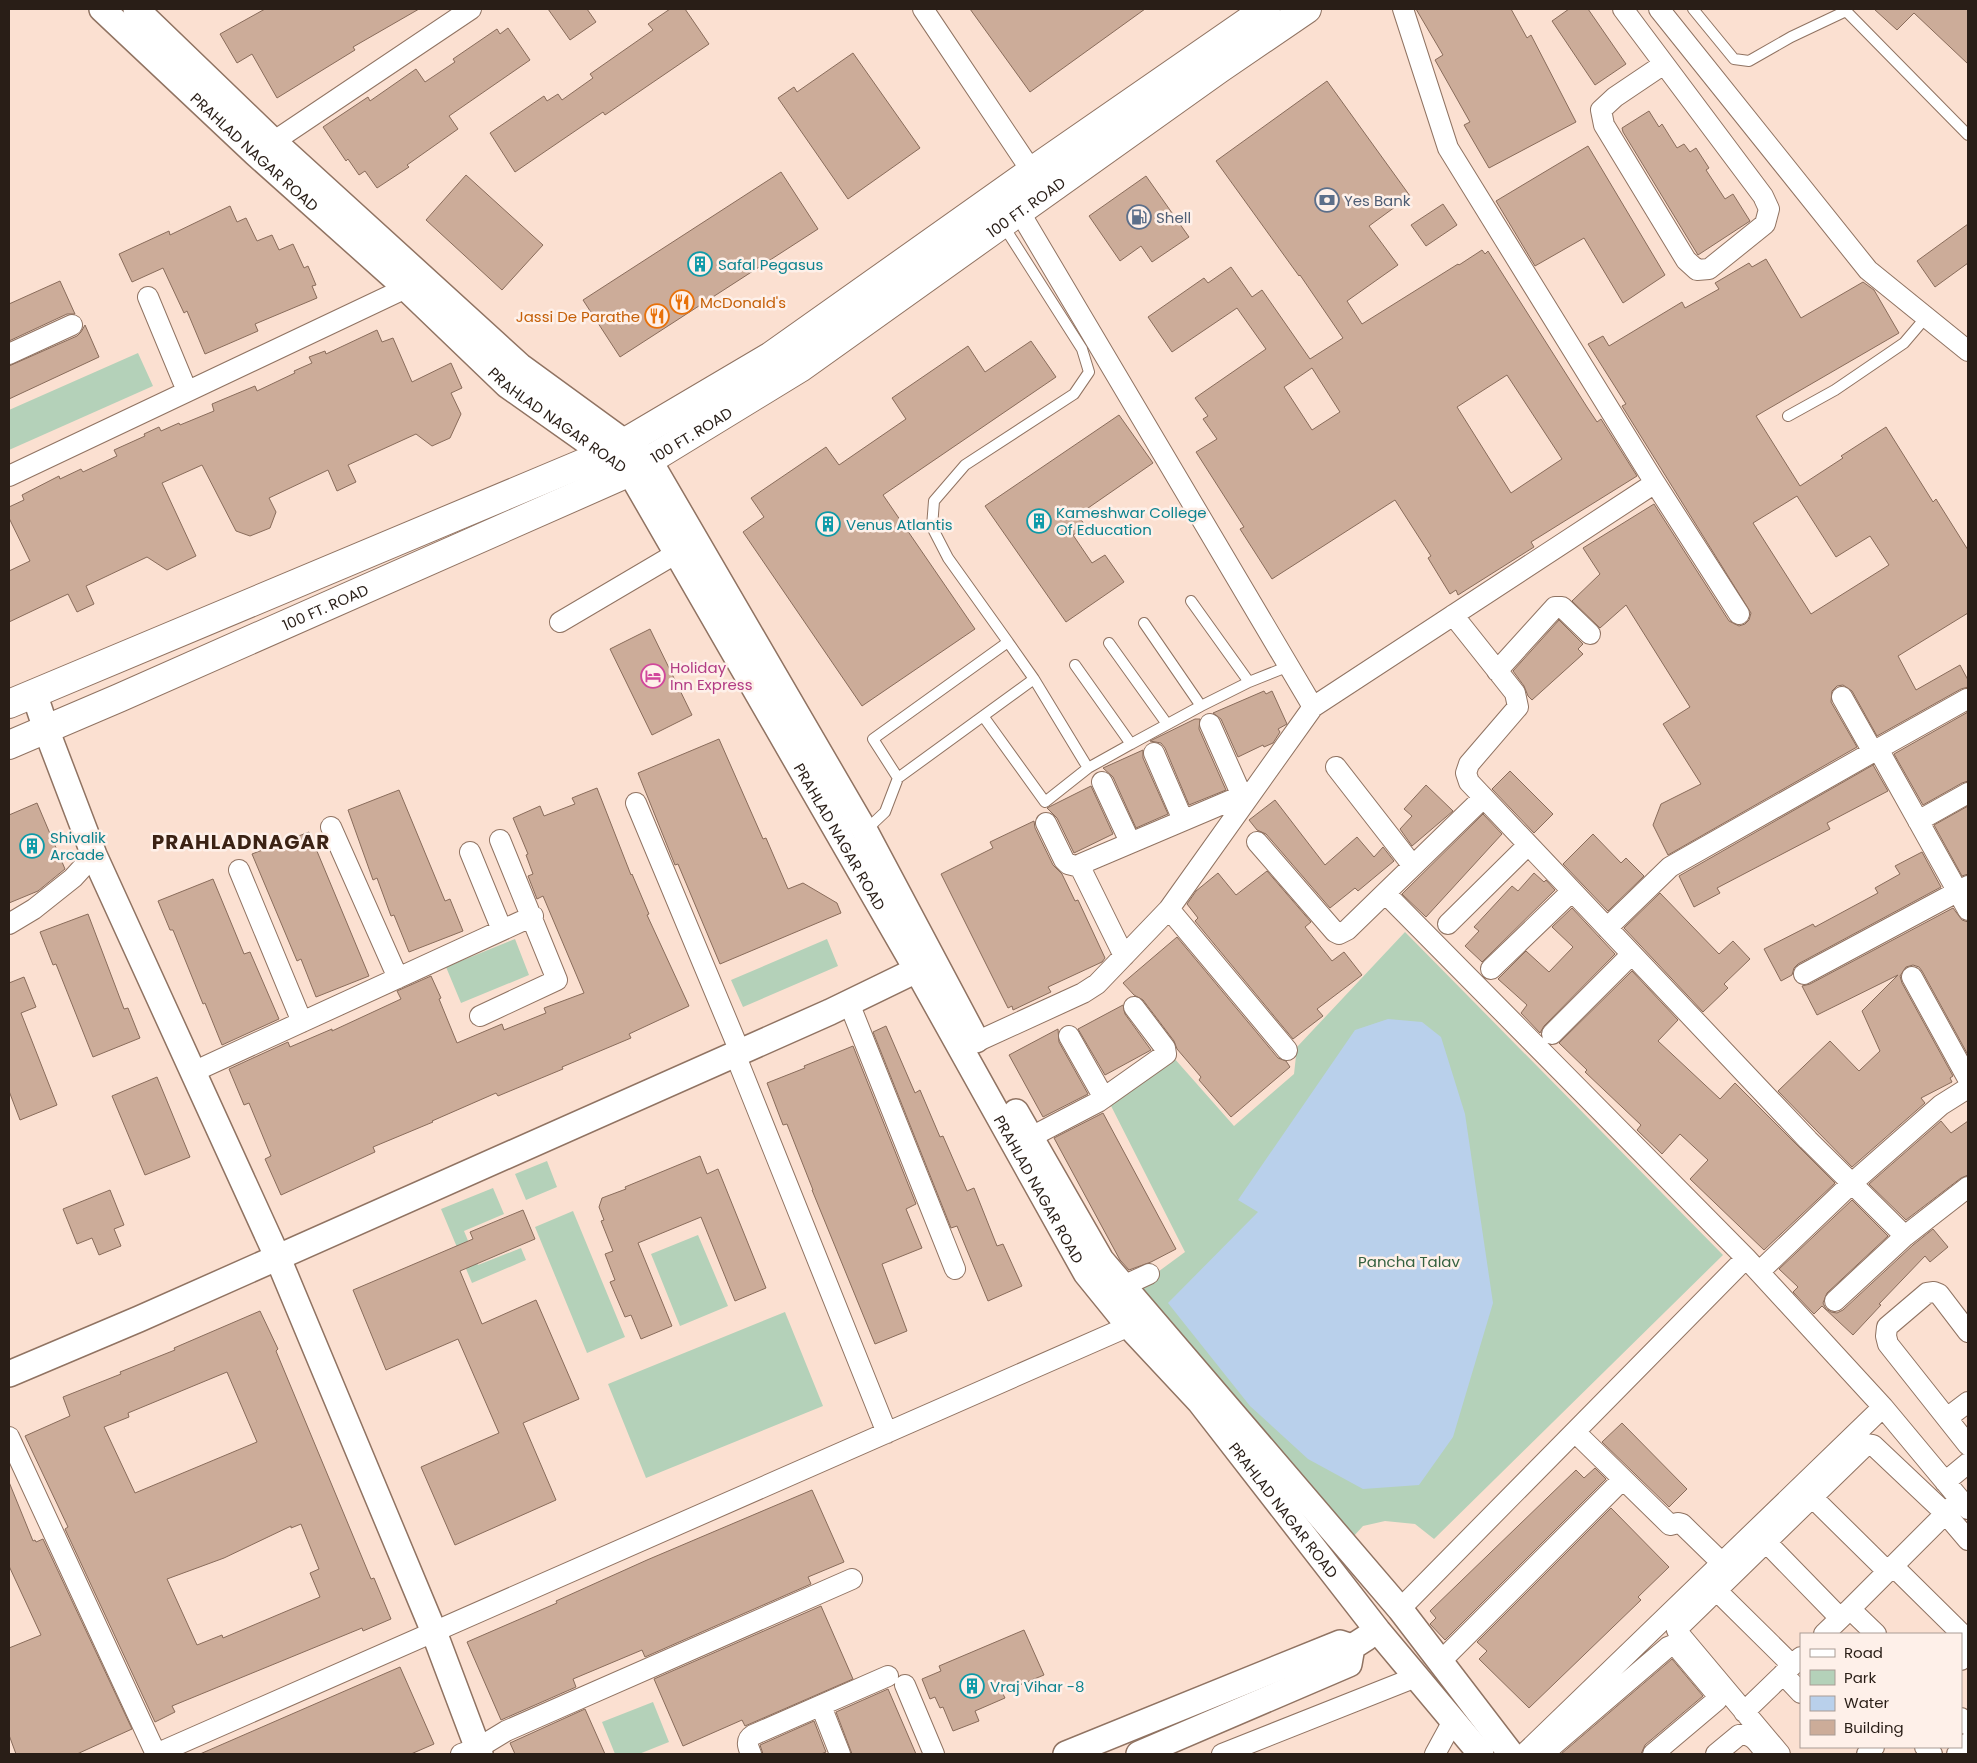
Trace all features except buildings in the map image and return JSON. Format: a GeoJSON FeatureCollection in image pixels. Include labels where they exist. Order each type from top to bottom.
{"type":"FeatureCollection","features":[{"type":"Feature","properties":{"kind":"main road","name":"100 FT. ROAD"},"geometry":{"type":"LineString","coordinates":[[9,745],[639,466],[800,368],[1011,217],[1039,182],[1266,9]]}},
{"type":"Feature","properties":{"kind":"main road","name":"100 FT. ROAD"},"geometry":{"type":"LineString","coordinates":[[9,704],[614,448],[771,356],[1039,182],[1219,69],[1307,9]]}},
{"type":"Feature","properties":{"kind":"street","name":"PRAHLAD NAGAR ROAD"},"geometry":{"type":"LineString","coordinates":[[102,9],[264,147],[507,385],[614,448]]}},
{"type":"Feature","properties":{"kind":"street"},"geometry":{"type":"LineString","coordinates":[[136,9],[264,147],[614,448],[639,466],[865,831],[925,965],[976,1042],[1101,1260],[1123,1286],[1140,1322],[1400,1609],[1511,1754]]}},
{"type":"Feature","properties":{"kind":"street"},"geometry":{"type":"LineString","coordinates":[[264,147],[471,9]]}},
{"type":"Feature","properties":{"kind":"street"},"geometry":{"type":"LineString","coordinates":[[923,9],[1039,182]]}},
{"type":"Feature","properties":{"kind":"street"},"geometry":{"type":"LineString","coordinates":[[1402,9],[1448,148],[1655,483],[1739,614]]}},
{"type":"Feature","properties":{"kind":"street"},"geometry":{"type":"LineString","coordinates":[[1623,9],[1764,196],[1769,209],[1765,224],[1709,269],[1697,270],[1686,260],[1604,125],[1601,110],[1616,96],[1664,64]]}},
{"type":"Feature","properties":{"kind":"street"},"geometry":{"type":"LineString","coordinates":[[1659,9],[1868,270],[1968,351]]}},
{"type":"Feature","properties":{"kind":"street"},"geometry":{"type":"LineString","coordinates":[[1011,217],[1313,707]]}},
{"type":"Feature","properties":{"kind":"street"},"geometry":{"type":"LineString","coordinates":[[9,476],[406,288]]}},
{"type":"Feature","properties":{"kind":"street"},"geometry":{"type":"LineString","coordinates":[[148,297],[187,391]]}},
{"type":"Feature","properties":{"kind":"street"},"geometry":{"type":"LineString","coordinates":[[9,354],[72,325]]}},
{"type":"Feature","properties":{"kind":"street","name":"PRAHLAD NAGAR ROAD"},"geometry":{"type":"LineString","coordinates":[[639,466],[677,552],[925,965],[1086,1273],[1140,1322],[1378,1631],[1481,1754]]}},
{"type":"Feature","properties":{"kind":"street"},"geometry":{"type":"LineString","coordinates":[[976,1042],[1083,993],[1097,984],[1169,909],[1248,793],[1313,707],[1655,483]]}},
{"type":"Feature","properties":{"kind":"street"},"geometry":{"type":"LineString","coordinates":[[560,622],[677,552]]}},
{"type":"Feature","properties":{"kind":"street"},"geometry":{"type":"LineString","coordinates":[[1497,671],[1555,607],[1562,607],[1590,634]]}},
{"type":"Feature","properties":{"kind":"street"},"geometry":{"type":"LineString","coordinates":[[1453,614],[1515,693],[1518,707],[1469,764],[1466,774],[1469,782],[1851,1184],[1905,1236]]}},
{"type":"Feature","properties":{"kind":"street"},"geometry":{"type":"LineString","coordinates":[[34,693],[94,855],[276,1256],[434,1632],[473,1752],[506,1731],[852,1579]]}},
{"type":"Feature","properties":{"kind":"street"},"geometry":{"type":"LineString","coordinates":[[1842,697],[1918,820],[1963,888],[1968,910]]}},
{"type":"Feature","properties":{"kind":"street"},"geometry":{"type":"LineString","coordinates":[[1607,928],[1670,867],[1967,699]]}},
{"type":"Feature","properties":{"kind":"street"},"geometry":{"type":"LineString","coordinates":[[1210,724],[1248,793]]}},
{"type":"Feature","properties":{"kind":"street"},"geometry":{"type":"LineString","coordinates":[[1154,752],[1183,820]]}},
{"type":"Feature","properties":{"kind":"street"},"geometry":{"type":"LineString","coordinates":[[1336,768],[1412,866]]}},
{"type":"Feature","properties":{"kind":"street"},"geometry":{"type":"LineString","coordinates":[[1102,782],[1130,842]]}},
{"type":"Feature","properties":{"kind":"street"},"geometry":{"type":"LineString","coordinates":[[1080,867],[1084,861],[1248,793]]}},
{"type":"Feature","properties":{"kind":"street"},"geometry":{"type":"LineString","coordinates":[[1918,820],[1968,793]]}},
{"type":"Feature","properties":{"kind":"street"},"geometry":{"type":"LineString","coordinates":[[1258,842],[1335,932],[1339,934],[1347,930],[1483,798]]}},
{"type":"Feature","properties":{"kind":"street"},"geometry":{"type":"LineString","coordinates":[[636,803],[738,1053],[887,1433]]}},
{"type":"Feature","properties":{"kind":"street"},"geometry":{"type":"LineString","coordinates":[[1046,823],[1064,860],[1068,864],[1080,867],[1124,956]]}},
{"type":"Feature","properties":{"kind":"street"},"geometry":{"type":"LineString","coordinates":[[330,827],[398,978]]}},
{"type":"Feature","properties":{"kind":"street"},"geometry":{"type":"LineString","coordinates":[[480,1016],[557,980],[533,916],[500,840]]}},
{"type":"Feature","properties":{"kind":"street"},"geometry":{"type":"LineString","coordinates":[[1448,924],[1528,845]]}},
{"type":"Feature","properties":{"kind":"street"},"geometry":{"type":"LineString","coordinates":[[470,852],[502,930]]}},
{"type":"Feature","properties":{"kind":"street"},"geometry":{"type":"LineString","coordinates":[[9,924],[34,908],[73,878],[94,855]]}},
{"type":"Feature","properties":{"kind":"street"},"geometry":{"type":"LineString","coordinates":[[239,870],[302,1022]]}},
{"type":"Feature","properties":{"kind":"street"},"geometry":{"type":"LineString","coordinates":[[1804,974],[1963,888]]}},
{"type":"Feature","properties":{"kind":"street"},"geometry":{"type":"LineString","coordinates":[[1491,969],[1572,891]]}},
{"type":"Feature","properties":{"kind":"street"},"geometry":{"type":"LineString","coordinates":[[1385,893],[1753,1265],[1883,1407],[1964,1504],[1945,1513],[1825,1633]]}},
{"type":"Feature","properties":{"kind":"street"},"geometry":{"type":"LineString","coordinates":[[1169,909],[1287,1050]]}},
{"type":"Feature","properties":{"kind":"street"},"geometry":{"type":"LineString","coordinates":[[193,1072],[533,916]]}},
{"type":"Feature","properties":{"kind":"street"},"geometry":{"type":"LineString","coordinates":[[1552,1034],[1632,954]]}},
{"type":"Feature","properties":{"kind":"street"},"geometry":{"type":"LineString","coordinates":[[9,1374],[139,1319],[276,1256],[738,1053],[849,1003],[925,965]]}},
{"type":"Feature","properties":{"kind":"street"},"geometry":{"type":"LineString","coordinates":[[1912,977],[1968,1079]]}},
{"type":"Feature","properties":{"kind":"street"},"geometry":{"type":"LineString","coordinates":[[849,1003],[955,1269]]}},
{"type":"Feature","properties":{"kind":"street"},"geometry":{"type":"LineString","coordinates":[[1031,1137],[1104,1098],[1166,1054],[1165,1048],[1134,1007]]}},
{"type":"Feature","properties":{"kind":"street"},"geometry":{"type":"LineString","coordinates":[[1069,1036],[1104,1098]]}},
{"type":"Feature","properties":{"kind":"street"},"geometry":{"type":"LineString","coordinates":[[1139,1754],[1349,1664],[1352,1647],[1378,1631],[1575,1432],[1753,1265],[1851,1184],[1940,1105],[1968,1088]]}},
{"type":"Feature","properties":{"kind":"street"},"geometry":{"type":"LineString","coordinates":[[1836,1301],[1905,1236],[1968,1187]]}},
{"type":"Feature","properties":{"kind":"street"},"geometry":{"type":"LineString","coordinates":[[1123,1286],[1150,1274]]}},
{"type":"Feature","properties":{"kind":"street"},"geometry":{"type":"LineString","coordinates":[[1968,1332],[1939,1294],[1934,1292],[1927,1293],[1887,1328],[1886,1336],[1888,1344],[1968,1445]]}},
{"type":"Feature","properties":{"kind":"street"},"geometry":{"type":"LineString","coordinates":[[9,1437],[156,1754],[1140,1322]]}},
{"type":"Feature","properties":{"kind":"street"},"geometry":{"type":"LineString","coordinates":[[1947,1418],[1968,1402]]}},
{"type":"Feature","properties":{"kind":"street"},"geometry":{"type":"LineString","coordinates":[[1524,1754],[1883,1407]]}},
{"type":"Feature","properties":{"kind":"street"},"geometry":{"type":"LineString","coordinates":[[1575,1432],[1670,1525],[1678,1522],[1682,1524],[1722,1563]]}},
{"type":"Feature","properties":{"kind":"street"},"geometry":{"type":"LineString","coordinates":[[1780,1754],[1677,1630],[1868,1444],[1873,1445],[1945,1513],[1968,1540]]}},
{"type":"Feature","properties":{"kind":"street"},"geometry":{"type":"LineString","coordinates":[[1946,1482],[1968,1463]]}},
{"type":"Feature","properties":{"kind":"street"},"geometry":{"type":"LineString","coordinates":[[1440,1662],[1623,1479]]}},
{"type":"Feature","properties":{"kind":"street"},"geometry":{"type":"LineString","coordinates":[[1812,1497],[1960,1633]]}},
{"type":"Feature","properties":{"kind":"street"},"geometry":{"type":"LineString","coordinates":[[1766,1542],[1845,1613],[1875,1633]]}},
{"type":"Feature","properties":{"kind":"street"},"geometry":{"type":"LineString","coordinates":[[1716,1590],[1792,1665],[1800,1690]]}},
{"type":"Feature","properties":{"kind":"street"},"geometry":{"type":"LineString","coordinates":[[1066,1754],[1340,1643],[1352,1647]]}},
{"type":"Feature","properties":{"kind":"street"},"geometry":{"type":"LineString","coordinates":[[1543,1754],[1668,1647],[1673,1645],[1677,1646],[1714,1691],[1717,1695],[1717,1700],[1653,1754]]}},
{"type":"Feature","properties":{"kind":"street"},"geometry":{"type":"LineString","coordinates":[[1744,1712],[1792,1665]]}},
{"type":"Feature","properties":{"kind":"street"},"geometry":{"type":"LineString","coordinates":[[1222,1754],[1416,1677]]}},
{"type":"Feature","properties":{"kind":"street"},"geometry":{"type":"LineString","coordinates":[[751,1754],[747,1746],[749,1738],[821,1706],[897,1681],[934,1754]]}},
{"type":"Feature","properties":{"kind":"street"},"geometry":{"type":"LineString","coordinates":[[821,1706],[840,1754]]}},
{"type":"Feature","properties":{"kind":"street"},"geometry":{"type":"LineString","coordinates":[[1435,1754],[1453,1722]]}},
{"type":"Feature","properties":{"kind":"street"},"geometry":{"type":"LineString","coordinates":[[1716,1754],[1739,1735],[1743,1734],[1753,1737],[1767,1754]]}},
{"type":"Feature","properties":{"kind":"street"},"geometry":{"type":"LineString","coordinates":[[1957,1754],[1968,1743]]}},
{"type":"Feature","properties":{"kind":"lane"},"geometry":{"type":"LineString","coordinates":[[1693,9],[1734,59],[1749,61],[1791,37],[1846,12],[1968,135]]}},
{"type":"Feature","properties":{"kind":"lane"},"geometry":{"type":"LineString","coordinates":[[1011,217],[1082,348],[1089,372],[1074,394],[964,465],[934,502],[932,527],[948,558],[1034,679],[1088,768]]}},
{"type":"Feature","properties":{"kind":"lane"},"geometry":{"type":"LineString","coordinates":[[1788,416],[1835,390],[1904,343],[1927,316]]}},
{"type":"Feature","properties":{"kind":"lane"},"geometry":{"type":"LineString","coordinates":[[1191,601],[1249,682]]}},
{"type":"Feature","properties":{"kind":"lane"},"geometry":{"type":"LineString","coordinates":[[1144,623],[1201,706]]}},
{"type":"Feature","properties":{"kind":"lane"},"geometry":{"type":"LineString","coordinates":[[898,778],[873,739],[1008,642]]}},
{"type":"Feature","properties":{"kind":"lane"},"geometry":{"type":"LineString","coordinates":[[1109,643],[1167,724]]}},
{"type":"Feature","properties":{"kind":"lane"},"geometry":{"type":"LineString","coordinates":[[1075,665],[1131,744]]}},
{"type":"Feature","properties":{"kind":"lane"},"geometry":{"type":"LineString","coordinates":[[984,716],[1045,802],[1088,768],[1131,744],[1249,682],[1289,666]]}},
{"type":"Feature","properties":{"kind":"lane"},"geometry":{"type":"LineString","coordinates":[[865,831],[885,812],[898,778],[1034,679]]}},
{"type":"Feature","properties":{"kind":"green space"},"geometry":{"type":"Polygon","coordinates":[[[138,353],[153,386],[9,450],[9,410],[138,353]]]}},
{"type":"Feature","properties":{"kind":"green space","name":"Pancha Talav"},"geometry":{"type":"Polygon","coordinates":[[[1405,932],[1723,1255],[1434,1539],[1415,1524],[1385,1521],[1363,1526],[1342,1549],[1132,1291],[1185,1252],[1105,1094],[1166,1049],[1234,1126],[1294,1074],[1297,1047],[1405,932]]]}},
{"type":"Feature","properties":{"kind":"green space"},"geometry":{"type":"Polygon","coordinates":[[[515,939],[529,975],[461,1003],[446,967],[515,939]]]}},
{"type":"Feature","properties":{"kind":"green space"},"geometry":{"type":"Polygon","coordinates":[[[827,939],[838,966],[743,1007],[731,980],[827,939]]]}},
{"type":"Feature","properties":{"kind":"green space"},"geometry":{"type":"Polygon","coordinates":[[[547,1161],[557,1187],[526,1200],[515,1174],[547,1161]]]}},
{"type":"Feature","properties":{"kind":"green space"},"geometry":{"type":"Polygon","coordinates":[[[493,1188],[504,1214],[464,1231],[478,1265],[521,1248],[526,1260],[472,1283],[441,1209],[493,1188]]]}},
{"type":"Feature","properties":{"kind":"green space"},"geometry":{"type":"Polygon","coordinates":[[[573,1211],[625,1337],[587,1353],[535,1227],[573,1211]]]}},
{"type":"Feature","properties":{"kind":"green space"},"geometry":{"type":"Polygon","coordinates":[[[698,1235],[728,1306],[680,1326],[651,1254],[698,1235]]]}},
{"type":"Feature","properties":{"kind":"green space"},"geometry":{"type":"Polygon","coordinates":[[[785,1312],[823,1406],[646,1478],[608,1384],[785,1312]]]}},
{"type":"Feature","properties":{"kind":"green space"},"geometry":{"type":"Polygon","coordinates":[[[653,1702],[669,1742],[639,1754],[615,1754],[602,1722],[653,1702]]]}},
{"type":"Feature","properties":{"kind":"water"},"geometry":{"type":"Polygon","coordinates":[[[1388,1019],[1422,1022],[1441,1037],[1465,1114],[1493,1303],[1453,1437],[1419,1485],[1363,1489],[1308,1459],[1250,1406],[1168,1303],[1258,1212],[1238,1200],[1355,1030],[1388,1019]]]}},
{"type":"Feature","properties":{"kind":"place","name":"Yes Bank"},"geometry":{"type":"Point","coordinates":[1327,200]}},
{"type":"Feature","properties":{"kind":"place","name":"Shell"},"geometry":{"type":"Point","coordinates":[1139,217]}},
{"type":"Feature","properties":{"kind":"place","name":"Safal Pegasus"},"geometry":{"type":"Point","coordinates":[700,264]}},
{"type":"Feature","properties":{"kind":"place","name":"McDonald's"},"geometry":{"type":"Point","coordinates":[682,302]}},
{"type":"Feature","properties":{"kind":"place","name":"Jassi De Parathe"},"geometry":{"type":"Point","coordinates":[657,316]}},
{"type":"Feature","properties":{"kind":"place","name":"Kameshwar College Of Education"},"geometry":{"type":"Point","coordinates":[1039,521]}},
{"type":"Feature","properties":{"kind":"place","name":"Venus Atlantis"},"geometry":{"type":"Point","coordinates":[828,524]}},
{"type":"Feature","properties":{"kind":"place","name":"Holiday Inn Express"},"geometry":{"type":"Point","coordinates":[653,676]}},
{"type":"Feature","properties":{"kind":"place","name":"Shivalik Arcade"},"geometry":{"type":"Point","coordinates":[32,846]}},
{"type":"Feature","properties":{"kind":"place","name":"Vraj Vihar -8"},"geometry":{"type":"Point","coordinates":[972,1686]}},
{"type":"Feature","properties":{"kind":"district","name":"PRAHLADNAGAR"},"geometry":{"type":"Point","coordinates":[241,842]}}]}
